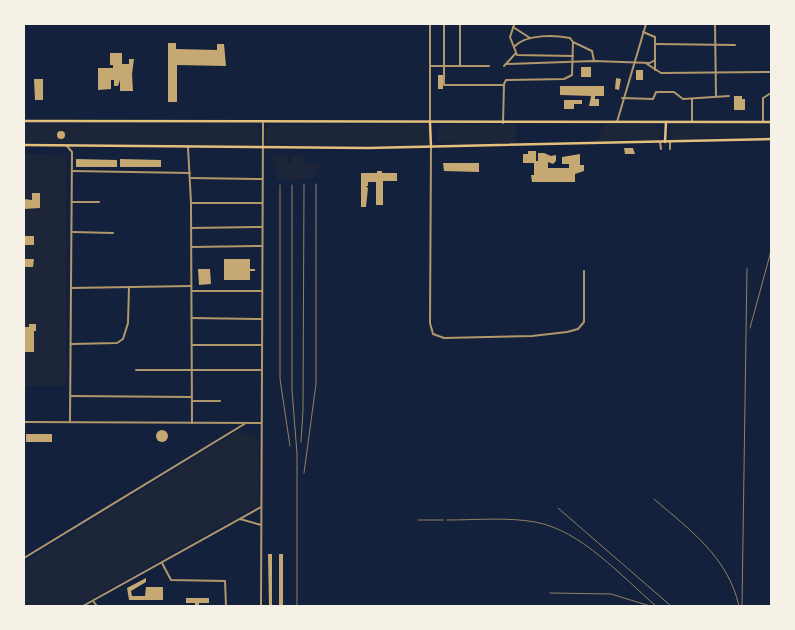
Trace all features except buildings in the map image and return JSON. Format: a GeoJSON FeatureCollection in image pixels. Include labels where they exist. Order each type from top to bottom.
{"type":"FeatureCollection","features":[{"type":"Feature","properties":{"kind":"main road"},"geometry":{"type":"LineString","coordinates":[[24,121],[262,123],[771,122]]}},
{"type":"Feature","properties":{"kind":"main road"},"geometry":{"type":"LineString","coordinates":[[665,142],[666,122]]}},
{"type":"Feature","properties":{"kind":"main road"},"geometry":{"type":"LineString","coordinates":[[430,123],[431,147]]}},
{"type":"Feature","properties":{"kind":"main road"},"geometry":{"type":"LineString","coordinates":[[24,145],[431,147],[771,139]]}},
{"type":"Feature","properties":{"kind":"street"},"geometry":{"type":"LineString","coordinates":[[430,123],[430,24],[443,24],[444,85],[504,85]]}},
{"type":"Feature","properties":{"kind":"street"},"geometry":{"type":"LineString","coordinates":[[460,24],[460,66]]}},
{"type":"Feature","properties":{"kind":"street"},"geometry":{"type":"LineString","coordinates":[[467,24],[515,25],[530,38]]}},
{"type":"Feature","properties":{"kind":"street"},"geometry":{"type":"LineString","coordinates":[[617,122],[622,98],[646,24]]}},
{"type":"Feature","properties":{"kind":"street"},"geometry":{"type":"LineString","coordinates":[[715,24],[716,96]]}},
{"type":"Feature","properties":{"kind":"street"},"geometry":{"type":"LineString","coordinates":[[515,25],[510,37],[515,46],[516,53]]}},
{"type":"Feature","properties":{"kind":"street"},"geometry":{"type":"LineString","coordinates":[[643,32],[654,35],[656,44],[655,70]]}},
{"type":"Feature","properties":{"kind":"street"},"geometry":{"type":"LineString","coordinates":[[515,46],[520,40],[530,38],[568,38],[592,51],[594,61]]}},
{"type":"Feature","properties":{"kind":"street"},"geometry":{"type":"LineString","coordinates":[[503,123],[504,85],[506,80],[567,79],[572,75],[573,42]]}},
{"type":"Feature","properties":{"kind":"street"},"geometry":{"type":"LineString","coordinates":[[656,44],[736,45]]}},
{"type":"Feature","properties":{"kind":"street"},"geometry":{"type":"LineString","coordinates":[[516,53],[518,55],[573,56]]}},
{"type":"Feature","properties":{"kind":"street"},"geometry":{"type":"LineString","coordinates":[[516,53],[505,65],[594,61],[634,61],[646,63],[655,60]]}},
{"type":"Feature","properties":{"kind":"street"},"geometry":{"type":"LineString","coordinates":[[646,63],[660,73],[771,72]]}},
{"type":"Feature","properties":{"kind":"street"},"geometry":{"type":"LineString","coordinates":[[430,66],[489,66]]}},
{"type":"Feature","properties":{"kind":"street"},"geometry":{"type":"LineString","coordinates":[[622,98],[653,98],[656,92],[674,92],[679,98],[692,99],[729,96]]}},
{"type":"Feature","properties":{"kind":"street"},"geometry":{"type":"LineString","coordinates":[[763,122],[763,98],[766,94],[771,93]]}},
{"type":"Feature","properties":{"kind":"street"},"geometry":{"type":"LineString","coordinates":[[692,99],[692,122]]}},
{"type":"Feature","properties":{"kind":"street"},"geometry":{"type":"LineString","coordinates":[[261,606],[262,123]]}},
{"type":"Feature","properties":{"kind":"street"},"geometry":{"type":"LineString","coordinates":[[660,142],[660,149]]}},
{"type":"Feature","properties":{"kind":"street"},"geometry":{"type":"LineString","coordinates":[[670,142],[670,149]]}},
{"type":"Feature","properties":{"kind":"street"},"geometry":{"type":"LineString","coordinates":[[67,146],[72,152],[70,422]]}},
{"type":"Feature","properties":{"kind":"street"},"geometry":{"type":"LineString","coordinates":[[188,147],[192,203],[192,423]]}},
{"type":"Feature","properties":{"kind":"street"},"geometry":{"type":"LineString","coordinates":[[431,147],[430,323],[433,334],[444,338],[512,336],[575,330],[584,322],[584,271]]}},
{"type":"Feature","properties":{"kind":"street"},"geometry":{"type":"LineString","coordinates":[[72,171],[190,173]]}},
{"type":"Feature","properties":{"kind":"street"},"geometry":{"type":"LineString","coordinates":[[191,178],[262,179]]}},
{"type":"Feature","properties":{"kind":"street"},"geometry":{"type":"LineString","coordinates":[[72,202],[99,202]]}},
{"type":"Feature","properties":{"kind":"street"},"geometry":{"type":"LineString","coordinates":[[192,203],[262,203]]}},
{"type":"Feature","properties":{"kind":"street"},"geometry":{"type":"LineString","coordinates":[[192,228],[262,227]]}},
{"type":"Feature","properties":{"kind":"street"},"geometry":{"type":"LineString","coordinates":[[72,232],[113,233]]}},
{"type":"Feature","properties":{"kind":"street"},"geometry":{"type":"LineString","coordinates":[[192,247],[262,246]]}},
{"type":"Feature","properties":{"kind":"street"},"geometry":{"type":"LineString","coordinates":[[71,288],[192,286]]}},
{"type":"Feature","properties":{"kind":"street"},"geometry":{"type":"LineString","coordinates":[[71,344],[117,342],[123,339],[128,323],[130,287]]}},
{"type":"Feature","properties":{"kind":"street"},"geometry":{"type":"LineString","coordinates":[[192,291],[262,291]]}},
{"type":"Feature","properties":{"kind":"street"},"geometry":{"type":"LineString","coordinates":[[192,318],[262,319]]}},
{"type":"Feature","properties":{"kind":"street"},"geometry":{"type":"LineString","coordinates":[[192,345],[262,345]]}},
{"type":"Feature","properties":{"kind":"street"},"geometry":{"type":"LineString","coordinates":[[136,370],[262,370]]}},
{"type":"Feature","properties":{"kind":"street"},"geometry":{"type":"LineString","coordinates":[[70,396],[192,397]]}},
{"type":"Feature","properties":{"kind":"street"},"geometry":{"type":"LineString","coordinates":[[192,401],[220,402]]}},
{"type":"Feature","properties":{"kind":"street"},"geometry":{"type":"LineString","coordinates":[[24,422],[261,424]]}},
{"type":"Feature","properties":{"kind":"street"},"geometry":{"type":"LineString","coordinates":[[24,558],[246,423]]}},
{"type":"Feature","properties":{"kind":"street"},"geometry":{"type":"LineString","coordinates":[[83,606],[261,507]]}},
{"type":"Feature","properties":{"kind":"street"},"geometry":{"type":"LineString","coordinates":[[240,519],[261,525]]}},
{"type":"Feature","properties":{"kind":"street"},"geometry":{"type":"LineString","coordinates":[[162,563],[171,580],[225,581],[226,606]]}},
{"type":"Feature","properties":{"kind":"street"},"geometry":{"type":"LineString","coordinates":[[93,601],[96,606]]}},
{"type":"Feature","properties":{"kind":"shaded area"},"geometry":{"type":"Polygon","coordinates":[[[24,123],[254,124],[260,128],[260,141],[255,146],[24,143],[24,123]]]}},
{"type":"Feature","properties":{"kind":"shaded area"},"geometry":{"type":"Polygon","coordinates":[[[425,124],[429,128],[429,144],[426,146],[270,146],[265,142],[265,129],[270,125],[425,124]]]}},
{"type":"Feature","properties":{"kind":"shaded area"},"geometry":{"type":"Polygon","coordinates":[[[516,124],[516,144],[436,143],[437,128],[440,125],[516,124]]]}},
{"type":"Feature","properties":{"kind":"shaded area"},"geometry":{"type":"Polygon","coordinates":[[[605,124],[657,124],[660,134],[657,140],[596,142],[605,124]]]}},
{"type":"Feature","properties":{"kind":"shaded area"},"geometry":{"type":"Polygon","coordinates":[[[673,124],[771,124],[771,137],[671,139],[669,130],[673,124]]]}},
{"type":"Feature","properties":{"kind":"shaded area"},"geometry":{"type":"Polygon","coordinates":[[[24,154],[66,155],[66,386],[24,386],[24,154]]]}},
{"type":"Feature","properties":{"kind":"shaded area"},"geometry":{"type":"Polygon","coordinates":[[[272,156],[287,156],[286,162],[289,164],[292,162],[291,156],[305,156],[305,164],[319,164],[319,170],[277,170],[272,156]]]}},
{"type":"Feature","properties":{"kind":"shaded area"},"geometry":{"type":"Polygon","coordinates":[[[277,171],[319,171],[311,179],[277,179],[277,171]]]}},
{"type":"Feature","properties":{"kind":"shaded area"},"geometry":{"type":"Polygon","coordinates":[[[238,431],[255,436],[258,441],[258,505],[78,606],[24,606],[24,562],[238,431]]]}},
{"type":"Feature","properties":{"kind":"railway"},"geometry":{"type":"LineString","coordinates":[[301,442],[303,410],[304,184]]}},
{"type":"Feature","properties":{"kind":"railway"},"geometry":{"type":"LineString","coordinates":[[304,473],[316,384],[316,184]]}},
{"type":"Feature","properties":{"kind":"railway"},"geometry":{"type":"LineString","coordinates":[[280,185],[280,379],[290,446]]}},
{"type":"Feature","properties":{"kind":"railway"},"geometry":{"type":"LineString","coordinates":[[292,185],[292,390],[297,454],[297,606]]}},
{"type":"Feature","properties":{"kind":"railway"},"geometry":{"type":"LineString","coordinates":[[750,328],[771,251]]}},
{"type":"Feature","properties":{"kind":"railway"},"geometry":{"type":"LineString","coordinates":[[742,606],[747,268]]}},
{"type":"Feature","properties":{"kind":"railway"},"geometry":{"type":"LineString","coordinates":[[654,499],[694,534],[717,559],[734,589],[739,606]]}},
{"type":"Feature","properties":{"kind":"railway"},"geometry":{"type":"LineString","coordinates":[[558,508],[671,606]]}},
{"type":"Feature","properties":{"kind":"railway"},"geometry":{"type":"LineString","coordinates":[[418,520],[443,520]]}},
{"type":"Feature","properties":{"kind":"railway"},"geometry":{"type":"LineString","coordinates":[[447,520],[514,520],[535,522],[552,527],[569,534],[585,544],[656,606]]}},
{"type":"Feature","properties":{"kind":"railway"},"geometry":{"type":"LineString","coordinates":[[550,593],[611,594],[650,606]]}}]}
